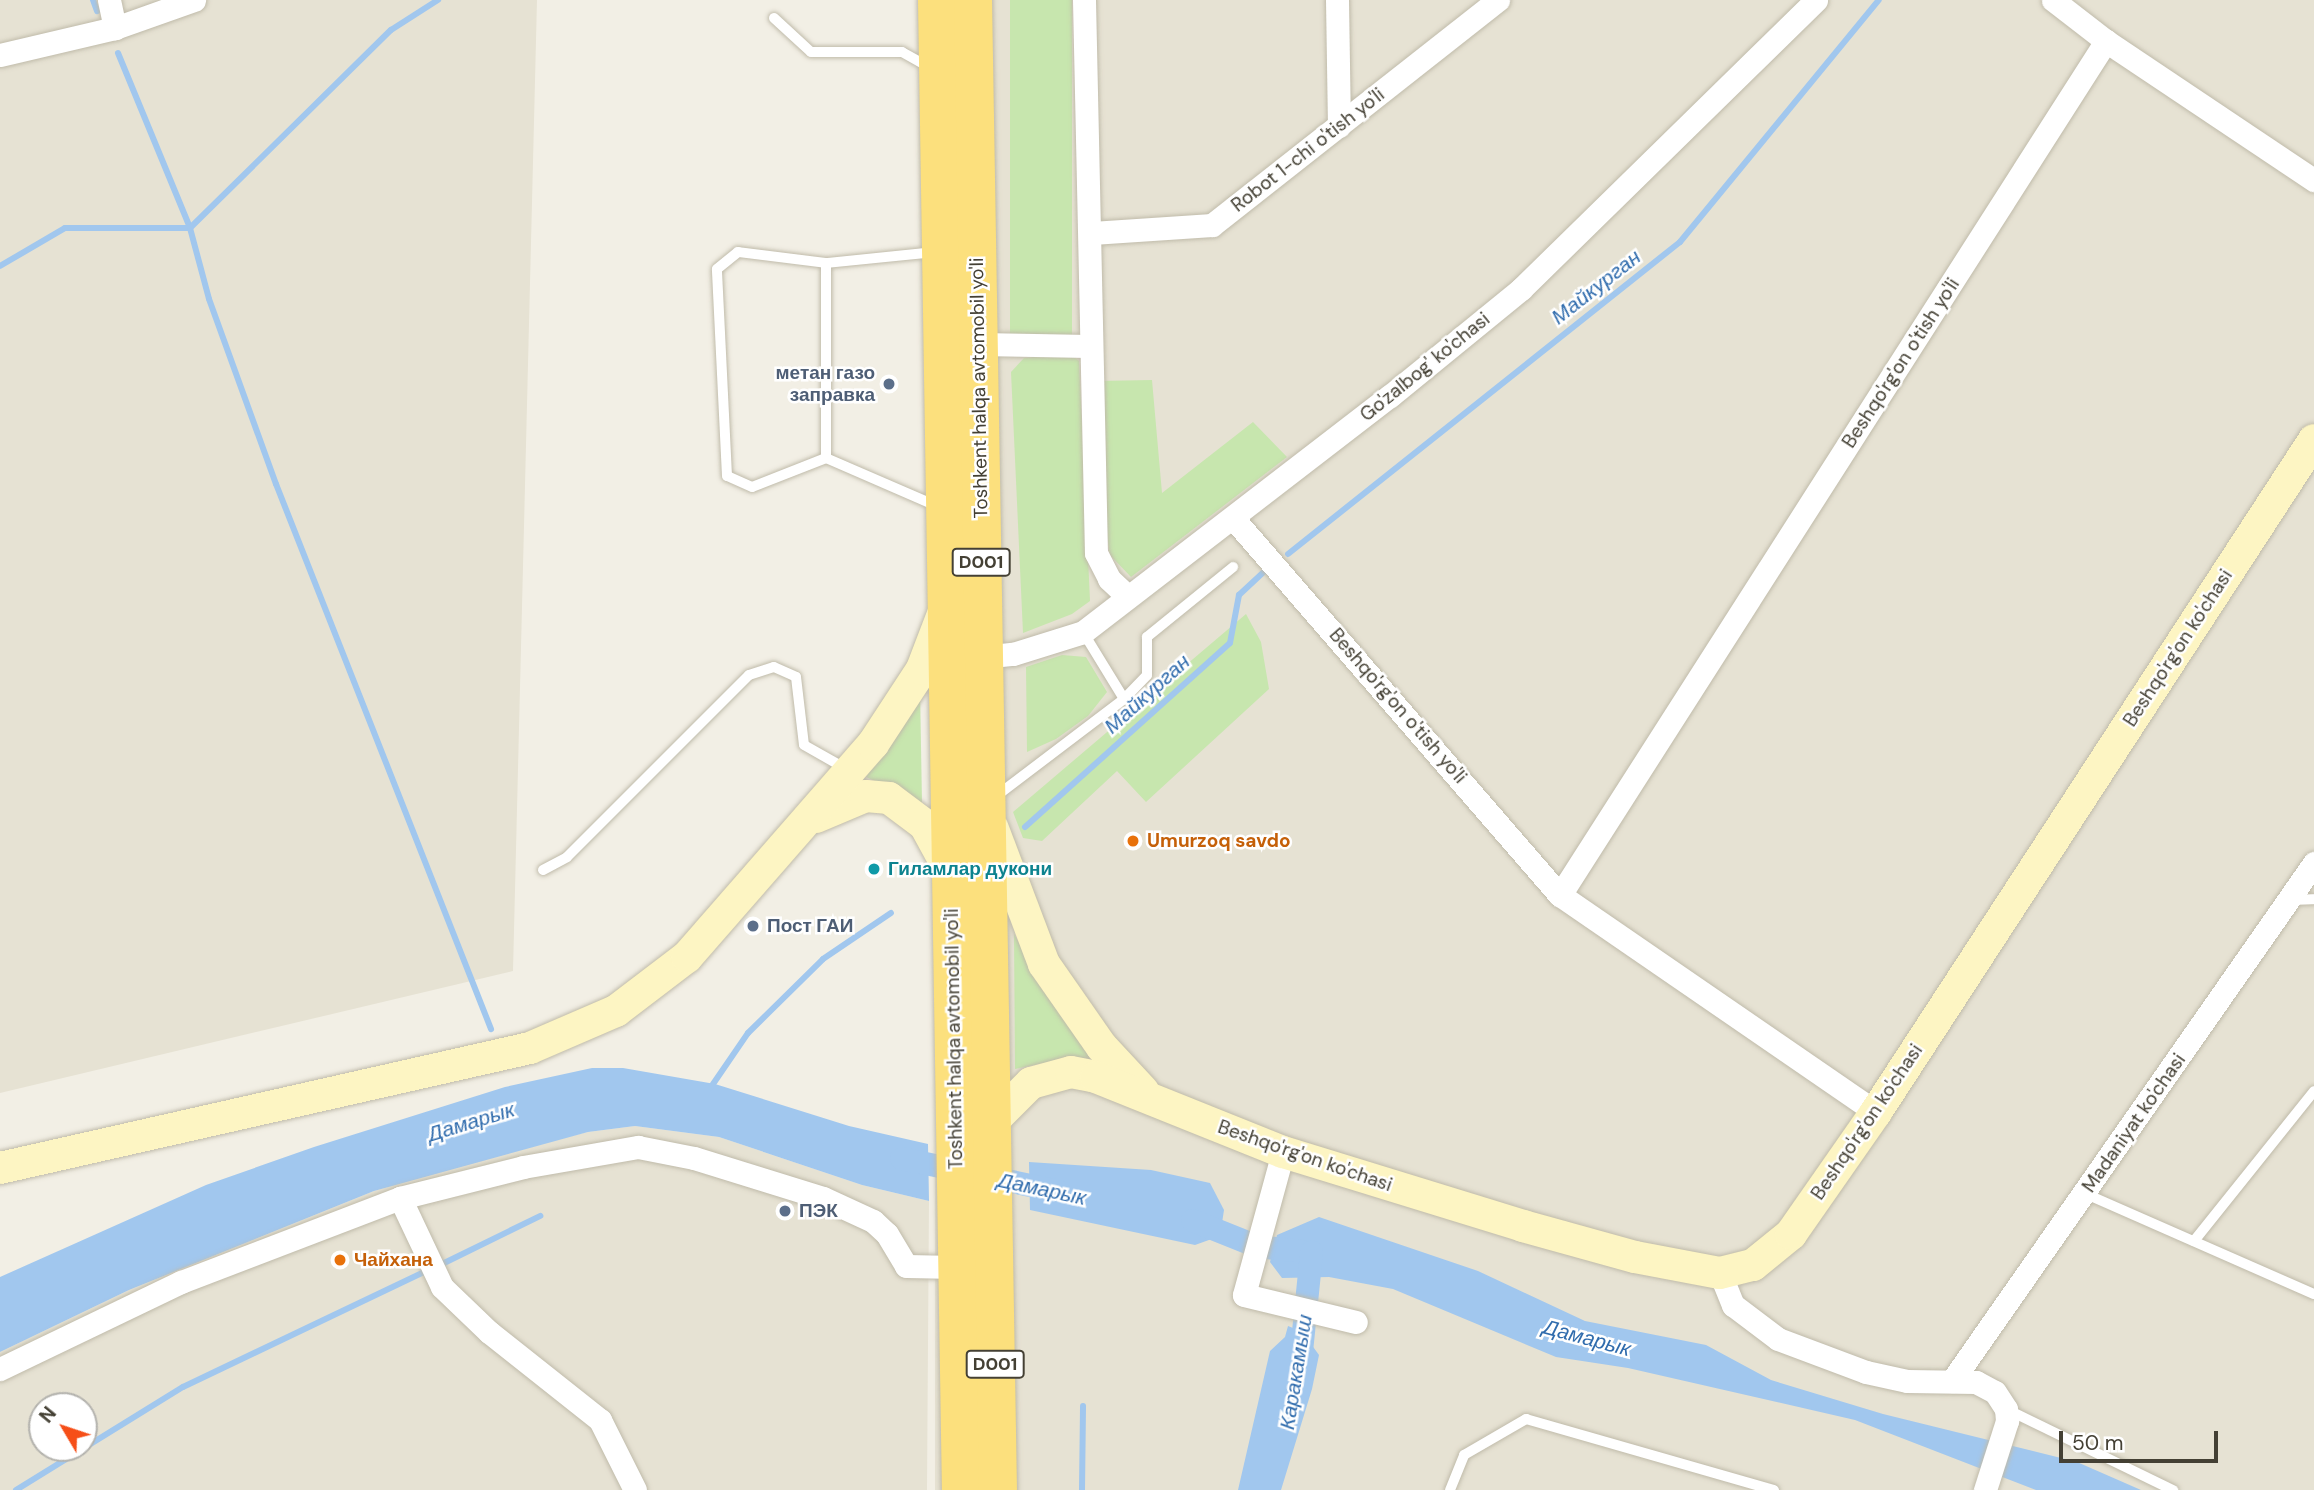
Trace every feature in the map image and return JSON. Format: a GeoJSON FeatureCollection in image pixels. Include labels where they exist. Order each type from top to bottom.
{"type":"FeatureCollection","features":[{"type":"Feature","properties":{"kind":"highway","name":"Toshkent halqa avtomobil yo'li"},"geometry":{"type":"LineString","coordinates":[[937,0],[941,251],[962,417],[982,657],[985,805],[961,1490]]}},
{"type":"Feature","properties":{"kind":"highway","name":"Toshkent halqa avtomobil yo'li"},"geometry":{"type":"LineString","coordinates":[[972,1123],[951,875],[946,510],[978,344],[973,0]]}},
{"type":"Feature","properties":{"kind":"highway","name":"Toshkent halqa avtomobil yo'li"},"geometry":{"type":"LineString","coordinates":[[969,1249],[998,1490]]}},
{"type":"Feature","properties":{"kind":"main road","name":"Beshqo'rg'on ko'chasi"},"geometry":{"type":"LineString","coordinates":[[972,1123],[1031,1083],[1060,1074],[1096,1077],[1283,1152],[1535,1230],[1635,1257],[1720,1273],[1753,1265],[1783,1243],[1876,1112],[2314,440]]}},
{"type":"Feature","properties":{"kind":"main road"},"geometry":{"type":"LineString","coordinates":[[0,1168],[530,1048],[576,1031],[634,1001],[678,965],[806,824],[850,771],[922,670],[947,602]]}},
{"type":"Feature","properties":{"kind":"main road"},"geometry":{"type":"LineString","coordinates":[[806,824],[846,802],[866,796],[889,798],[925,825],[951,875]]}},
{"type":"Feature","properties":{"kind":"main road","name":"Beshqo'rg'on ko'chasi"},"geometry":{"type":"LineString","coordinates":[[985,805],[1044,964],[1102,1047],[1151,1099]]}},
{"type":"Feature","properties":{"kind":"street"},"geometry":{"type":"LineString","coordinates":[[108,0],[115,28]]}},
{"type":"Feature","properties":{"kind":"street"},"geometry":{"type":"LineString","coordinates":[[0,55],[115,28],[194,0]]}},
{"type":"Feature","properties":{"kind":"street"},"geometry":{"type":"LineString","coordinates":[[1084,0],[1092,233],[1091,346],[1096,553],[1109,579],[1128,597]]}},
{"type":"Feature","properties":{"kind":"street"},"geometry":{"type":"LineString","coordinates":[[1337,0],[1339,126]]}},
{"type":"Feature","properties":{"kind":"street","name":"Robot 1-chi o'tish yo'li"},"geometry":{"type":"LineString","coordinates":[[1092,233],[1212,225],[1498,0]]}},
{"type":"Feature","properties":{"kind":"street"},"geometry":{"type":"LineString","coordinates":[[2053,0],[2106,41],[2314,180]]}},
{"type":"Feature","properties":{"kind":"street","name":"Go'zalbog' ko'chasi"},"geometry":{"type":"LineString","coordinates":[[982,657],[1013,654],[1083,632],[1233,518],[1521,289],[1810,2]]}},
{"type":"Feature","properties":{"kind":"street","name":"Beshqo'rg'on o'tish yo'li"},"geometry":{"type":"LineString","coordinates":[[1560,895],[2106,41]]}},
{"type":"Feature","properties":{"kind":"street"},"geometry":{"type":"LineString","coordinates":[[978,344],[1091,346]]}},
{"type":"Feature","properties":{"kind":"street","name":"Beshqo'rg'on o'tish yo'li"},"geometry":{"type":"LineString","coordinates":[[1233,518],[1560,895],[1876,1112]]}},
{"type":"Feature","properties":{"kind":"street","name":"Madaniyat ko'chasi"},"geometry":{"type":"LineString","coordinates":[[1952,1381],[2086,1194],[2314,863]]}},
{"type":"Feature","properties":{"kind":"street"},"geometry":{"type":"LineString","coordinates":[[0,1369],[181,1282],[400,1198],[523,1167],[638,1147],[694,1158],[823,1198],[873,1221],[887,1234],[906,1266],[969,1249]]}},
{"type":"Feature","properties":{"kind":"street"},"geometry":{"type":"LineString","coordinates":[[1283,1152],[1244,1296],[1356,1322]]}},
{"type":"Feature","properties":{"kind":"street"},"geometry":{"type":"LineString","coordinates":[[400,1198],[442,1287],[489,1332],[600,1420],[635,1490]]}},
{"type":"Feature","properties":{"kind":"street"},"geometry":{"type":"LineString","coordinates":[[1720,1273],[1733,1305],[1778,1339],[1866,1372],[1907,1381],[1952,1381],[1989,1388],[2007,1415],[1985,1490]]}},
{"type":"Feature","properties":{"kind":"lane"},"geometry":{"type":"LineString","coordinates":[[774,18],[811,52],[902,52],[938,73]]}},
{"type":"Feature","properties":{"kind":"lane"},"geometry":{"type":"LineString","coordinates":[[941,251],[826,263],[738,252],[726,257],[717,268],[727,476],[752,487],[826,458],[946,510]]}},
{"type":"Feature","properties":{"kind":"lane"},"geometry":{"type":"LineString","coordinates":[[826,263],[826,458]]}},
{"type":"Feature","properties":{"kind":"lane"},"geometry":{"type":"LineString","coordinates":[[985,805],[1124,699],[1147,675],[1147,638],[1233,567]]}},
{"type":"Feature","properties":{"kind":"lane"},"geometry":{"type":"LineString","coordinates":[[1083,632],[1124,699]]}},
{"type":"Feature","properties":{"kind":"lane"},"geometry":{"type":"LineString","coordinates":[[543,870],[567,857],[749,675],[774,667],[796,677],[804,745],[850,771]]}},
{"type":"Feature","properties":{"kind":"lane"},"geometry":{"type":"LineString","coordinates":[[2288,900],[2314,899]]}},
{"type":"Feature","properties":{"kind":"lane"},"geometry":{"type":"LineString","coordinates":[[2194,1241],[2314,1091]]}},
{"type":"Feature","properties":{"kind":"lane"},"geometry":{"type":"LineString","coordinates":[[2086,1194],[2314,1294]]}},
{"type":"Feature","properties":{"kind":"lane"},"geometry":{"type":"LineString","coordinates":[[2007,1415],[2173,1490]]}},
{"type":"Feature","properties":{"kind":"lane"},"geometry":{"type":"LineString","coordinates":[[1450,1490],[1464,1455],[1526,1419],[1774,1490]]}},
{"type":"Feature","properties":{"kind":"shaded area"},"geometry":{"type":"Polygon","coordinates":[[[0,0],[537,0],[513,971],[0,1093],[0,0]]]}},
{"type":"Feature","properties":{"kind":"shaded area"},"geometry":{"type":"Polygon","coordinates":[[[977,0],[2314,0],[2314,1490],[935,1490],[935,1168],[992,1178],[977,0]]]}},
{"type":"Feature","properties":{"kind":"shaded area"},"geometry":{"type":"Polygon","coordinates":[[[635,1126],[719,1137],[862,1185],[929,1201],[927,1490],[0,1490],[0,1352],[129,1290],[374,1191],[492,1155],[588,1132],[635,1126]]]}},
{"type":"Feature","properties":{"kind":"green space"},"geometry":{"type":"Polygon","coordinates":[[[1010,0],[1072,0],[1072,338],[1010,338],[1010,0]]]}},
{"type":"Feature","properties":{"kind":"green space"},"geometry":{"type":"Polygon","coordinates":[[[1070,353],[1079,361],[1090,601],[1072,614],[1023,633],[1011,372],[1024,358],[1070,353]]]}},
{"type":"Feature","properties":{"kind":"green space"},"geometry":{"type":"Polygon","coordinates":[[[1152,380],[1162,493],[1253,422],[1287,457],[1131,577],[1110,555],[1103,511],[1097,381],[1152,380]]]}},
{"type":"Feature","properties":{"kind":"green space"},"geometry":{"type":"Polygon","coordinates":[[[1246,614],[1261,642],[1269,689],[1146,802],[1117,771],[1042,841],[1023,838],[1013,812],[1246,614]]]}},
{"type":"Feature","properties":{"kind":"green space"},"geometry":{"type":"Polygon","coordinates":[[[1062,655],[1086,657],[1107,692],[1088,716],[1056,739],[1027,752],[1026,667],[1062,655]]]}},
{"type":"Feature","properties":{"kind":"green space"},"geometry":{"type":"Polygon","coordinates":[[[920,688],[922,803],[866,777],[920,688]]]}},
{"type":"Feature","properties":{"kind":"green space"},"geometry":{"type":"Polygon","coordinates":[[[1014,934],[1039,980],[1098,1063],[1069,1058],[1015,1069],[1014,934]]]}},
{"type":"Feature","properties":{"kind":"water"},"geometry":{"type":"Polygon","coordinates":[[[592,1068],[623,1068],[715,1084],[849,1126],[928,1144],[929,1201],[862,1185],[719,1137],[635,1126],[588,1132],[374,1191],[129,1290],[0,1352],[0,1277],[206,1185],[314,1147],[505,1087],[592,1068]]]}},
{"type":"Feature","properties":{"kind":"water"},"geometry":{"type":"Polygon","coordinates":[[[1029,1162],[1151,1170],[1210,1183],[1224,1210],[1220,1236],[1195,1245],[1030,1210],[1029,1162]]]}},
{"type":"Feature","properties":{"kind":"water"},"geometry":{"type":"Polygon","coordinates":[[[1319,1217],[1478,1271],[1585,1321],[1706,1345],[1771,1380],[1883,1414],[2077,1462],[2141,1490],[2036,1490],[1855,1420],[1628,1368],[1556,1357],[1393,1289],[1329,1277],[1282,1278],[1270,1262],[1277,1235],[1319,1217]]]}},
{"type":"Feature","properties":{"kind":"water"},"geometry":{"type":"Polygon","coordinates":[[[1288,1326],[1313,1336],[1311,1344],[1319,1355],[1312,1389],[1281,1490],[1238,1490],[1270,1351],[1285,1337],[1288,1326]]]}},
{"type":"Feature","properties":{"kind":"waterway"},"geometry":{"type":"LineString","coordinates":[[93,0],[97,11]]}},
{"type":"Feature","properties":{"kind":"waterway"},"geometry":{"type":"LineString","coordinates":[[0,266],[65,228],[190,228],[391,30],[438,0]]}},
{"type":"Feature","properties":{"kind":"waterway","name":"Майкурган"},"geometry":{"type":"LineString","coordinates":[[1288,554],[1680,242],[1879,0]]}},
{"type":"Feature","properties":{"kind":"waterway"},"geometry":{"type":"LineString","coordinates":[[118,53],[190,228],[209,299],[276,484],[491,1029]]}},
{"type":"Feature","properties":{"kind":"waterway","name":"Майкурган"},"geometry":{"type":"LineString","coordinates":[[1025,827],[1230,643],[1239,595],[1265,571]]}},
{"type":"Feature","properties":{"kind":"waterway","name":"Майкурган"},"geometry":{"type":"LineString","coordinates":[[711,1087],[748,1033],[823,959],[891,913]]}},
{"type":"Feature","properties":{"kind":"waterway","name":"Дамарык"},"geometry":{"type":"LineString","coordinates":[[901,1158],[1059,1191]]}},
{"type":"Feature","properties":{"kind":"waterway"},"geometry":{"type":"LineString","coordinates":[[438,1266],[540,1216]]}},
{"type":"Feature","properties":{"kind":"waterway","name":"Дамарык"},"geometry":{"type":"LineString","coordinates":[[1192,1220],[1257,1246],[1302,1251]]}},
{"type":"Feature","properties":{"kind":"waterway","name":"Каракамыш"},"geometry":{"type":"LineString","coordinates":[[1300,1361],[1311,1252]]}},
{"type":"Feature","properties":{"kind":"waterway"},"geometry":{"type":"LineString","coordinates":[[16,1490],[183,1387],[428,1270]]}},
{"type":"Feature","properties":{"kind":"waterway"},"geometry":{"type":"LineString","coordinates":[[1082,1490],[1083,1406]]}},
{"type":"Feature","properties":{"kind":"place","name":"метан газо заправка"},"geometry":{"type":"Point","coordinates":[889,384]}},
{"type":"Feature","properties":{"kind":"place","name":"Umurzoq savdo"},"geometry":{"type":"Point","coordinates":[1133,841]}},
{"type":"Feature","properties":{"kind":"place","name":"Гиламлар дукони"},"geometry":{"type":"Point","coordinates":[874,869]}},
{"type":"Feature","properties":{"kind":"place","name":"Пост ГАИ"},"geometry":{"type":"Point","coordinates":[753,926]}},
{"type":"Feature","properties":{"kind":"place","name":"ПЭК"},"geometry":{"type":"Point","coordinates":[785,1211]}},
{"type":"Feature","properties":{"kind":"place","name":"Чайхана"},"geometry":{"type":"Point","coordinates":[340,1260]}}]}
